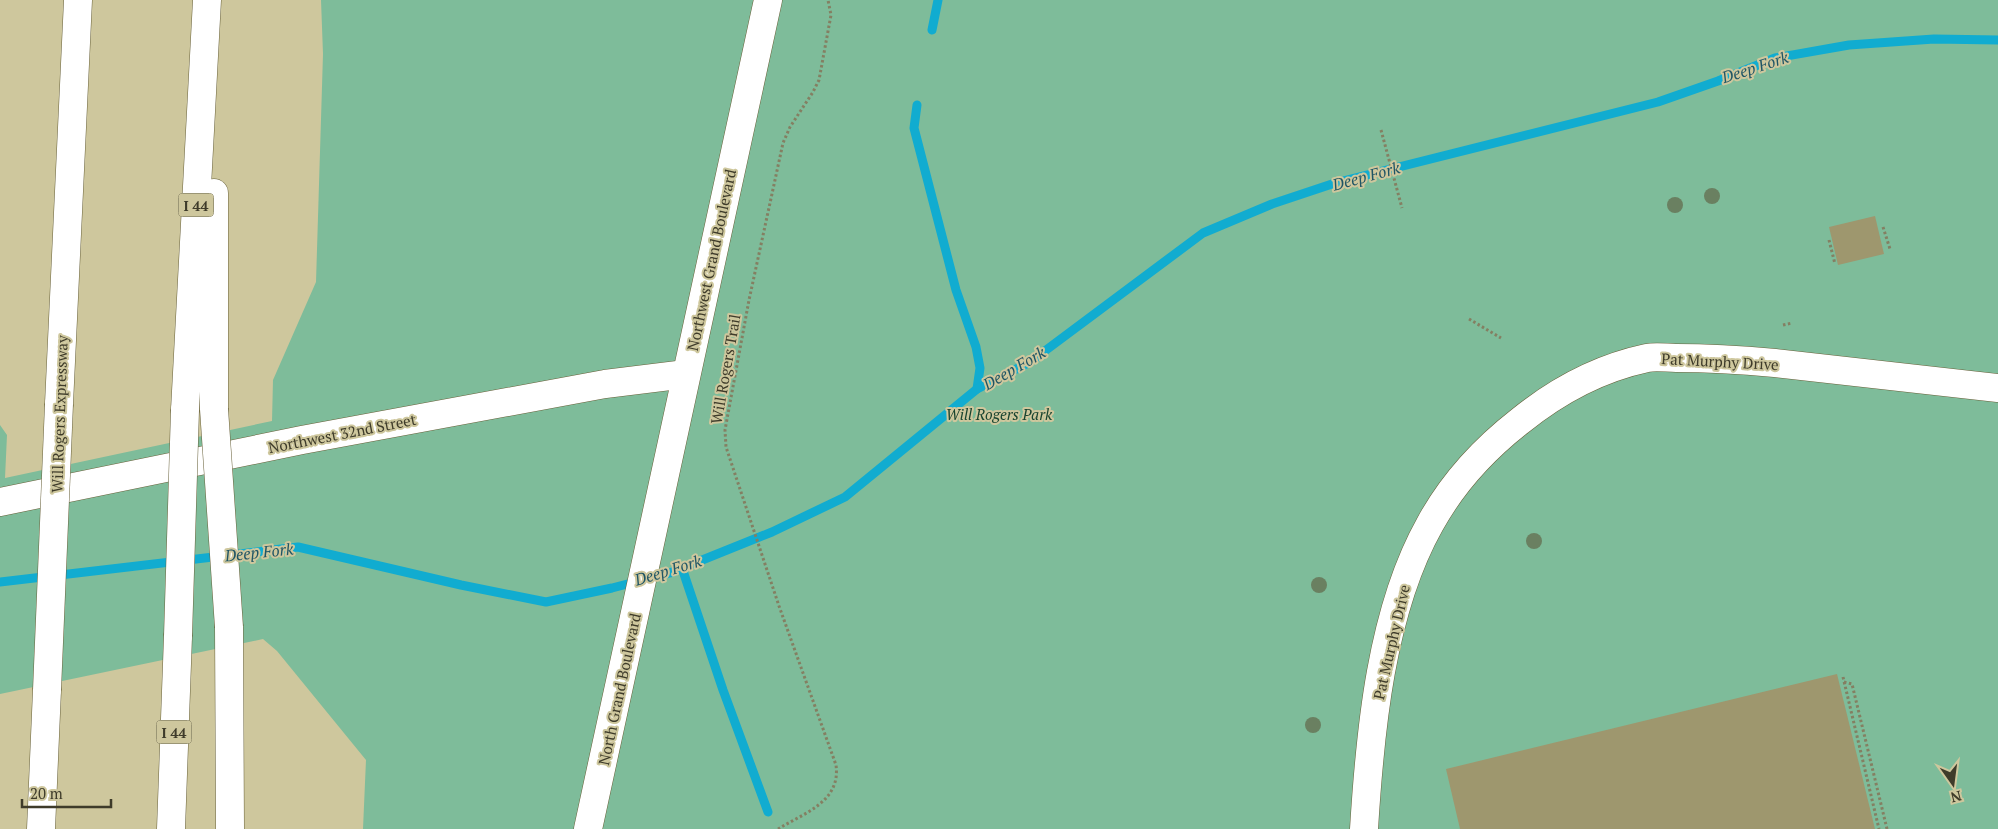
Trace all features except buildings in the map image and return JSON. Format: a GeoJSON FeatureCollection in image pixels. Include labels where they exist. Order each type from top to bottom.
{"type":"FeatureCollection","features":[{"type":"Feature","properties":{"kind":"main road","name":"Will Rogers Expressway"},"geometry":{"type":"LineString","coordinates":[[41,829],[78,0]]}},
{"type":"Feature","properties":{"kind":"main road","name":"I 44"},"geometry":{"type":"LineString","coordinates":[[171,829],[185,410],[207,0]]}},
{"type":"Feature","properties":{"kind":"main road"},"geometry":{"type":"LineString","coordinates":[[214,0],[214,409],[229,627],[230,829]]}},
{"type":"Feature","properties":{"kind":"main road","name":"Northwest Grand Boulevard"},"geometry":{"type":"LineString","coordinates":[[656,520],[768,0]]}},
{"type":"Feature","properties":{"kind":"main road","name":"Pat Murphy Drive"},"geometry":{"type":"LineString","coordinates":[[1364,829],[1368,768],[1380,678],[1394,614],[1407,574],[1429,525],[1449,494],[1477,459],[1504,433],[1536,408],[1568,387],[1594,376],[1649,358],[1735,359],[1998,388]]}},
{"type":"Feature","properties":{"kind":"main road","name":"Northwest 32nd Street"},"geometry":{"type":"LineString","coordinates":[[0,502],[351,431],[605,384],[686,374]]}},
{"type":"Feature","properties":{"kind":"main road","name":"North Grand Boulevard"},"geometry":{"type":"LineString","coordinates":[[588,829],[656,520]]}},
{"type":"Feature","properties":{"kind":"path","name":"Will Rogers Trail"},"geometry":{"type":"LineString","coordinates":[[778,829],[823,802],[836,785],[836,766],[779,606],[726,447],[725,430],[783,142],[819,80],[831,15],[828,0]]}},
{"type":"Feature","properties":{"kind":"path"},"geometry":{"type":"LineString","coordinates":[[1382,130],[1402,208]]}},
{"type":"Feature","properties":{"kind":"path"},"geometry":{"type":"LineString","coordinates":[[1884,227],[1890,249]]}},
{"type":"Feature","properties":{"kind":"path"},"geometry":{"type":"LineString","coordinates":[[1830,240],[1835,264]]}},
{"type":"Feature","properties":{"kind":"path"},"geometry":{"type":"LineString","coordinates":[[1469,319],[1501,338]]}},
{"type":"Feature","properties":{"kind":"path"},"geometry":{"type":"LineString","coordinates":[[1783,325],[1792,323]]}},
{"type":"Feature","properties":{"kind":"path"},"geometry":{"type":"LineString","coordinates":[[1843,677],[1880,829]]}},
{"type":"Feature","properties":{"kind":"path"},"geometry":{"type":"LineString","coordinates":[[1844,682],[1852,684],[1887,829]]}},
{"type":"Feature","properties":{"kind":"green space","name":"Will Rogers Park"},"geometry":{"type":"Polygon","coordinates":[[[321,0],[1998,0],[1998,829],[363,829],[366,760],[277,651],[263,639],[0,694],[0,425],[7,435],[5,478],[272,421],[273,380],[316,282],[323,54],[321,0]]]}},
{"type":"Feature","properties":{"kind":"waterway"},"geometry":{"type":"LineString","coordinates":[[932,30],[938,0]]}},
{"type":"Feature","properties":{"kind":"waterway","name":"Deep Fork"},"geometry":{"type":"LineString","coordinates":[[0,582],[298,547],[461,585],[546,602],[670,573],[772,532],[845,497],[977,389],[1030,362],[1203,233],[1272,204],[1335,183],[1658,102],[1775,58],[1849,45],[1934,39],[1998,40]]}},
{"type":"Feature","properties":{"kind":"waterway"},"geometry":{"type":"LineString","coordinates":[[917,105],[914,128],[956,290],[976,347],[980,368],[977,389]]}},
{"type":"Feature","properties":{"kind":"waterway"},"geometry":{"type":"LineString","coordinates":[[682,568],[723,690],[768,812]]}}]}
